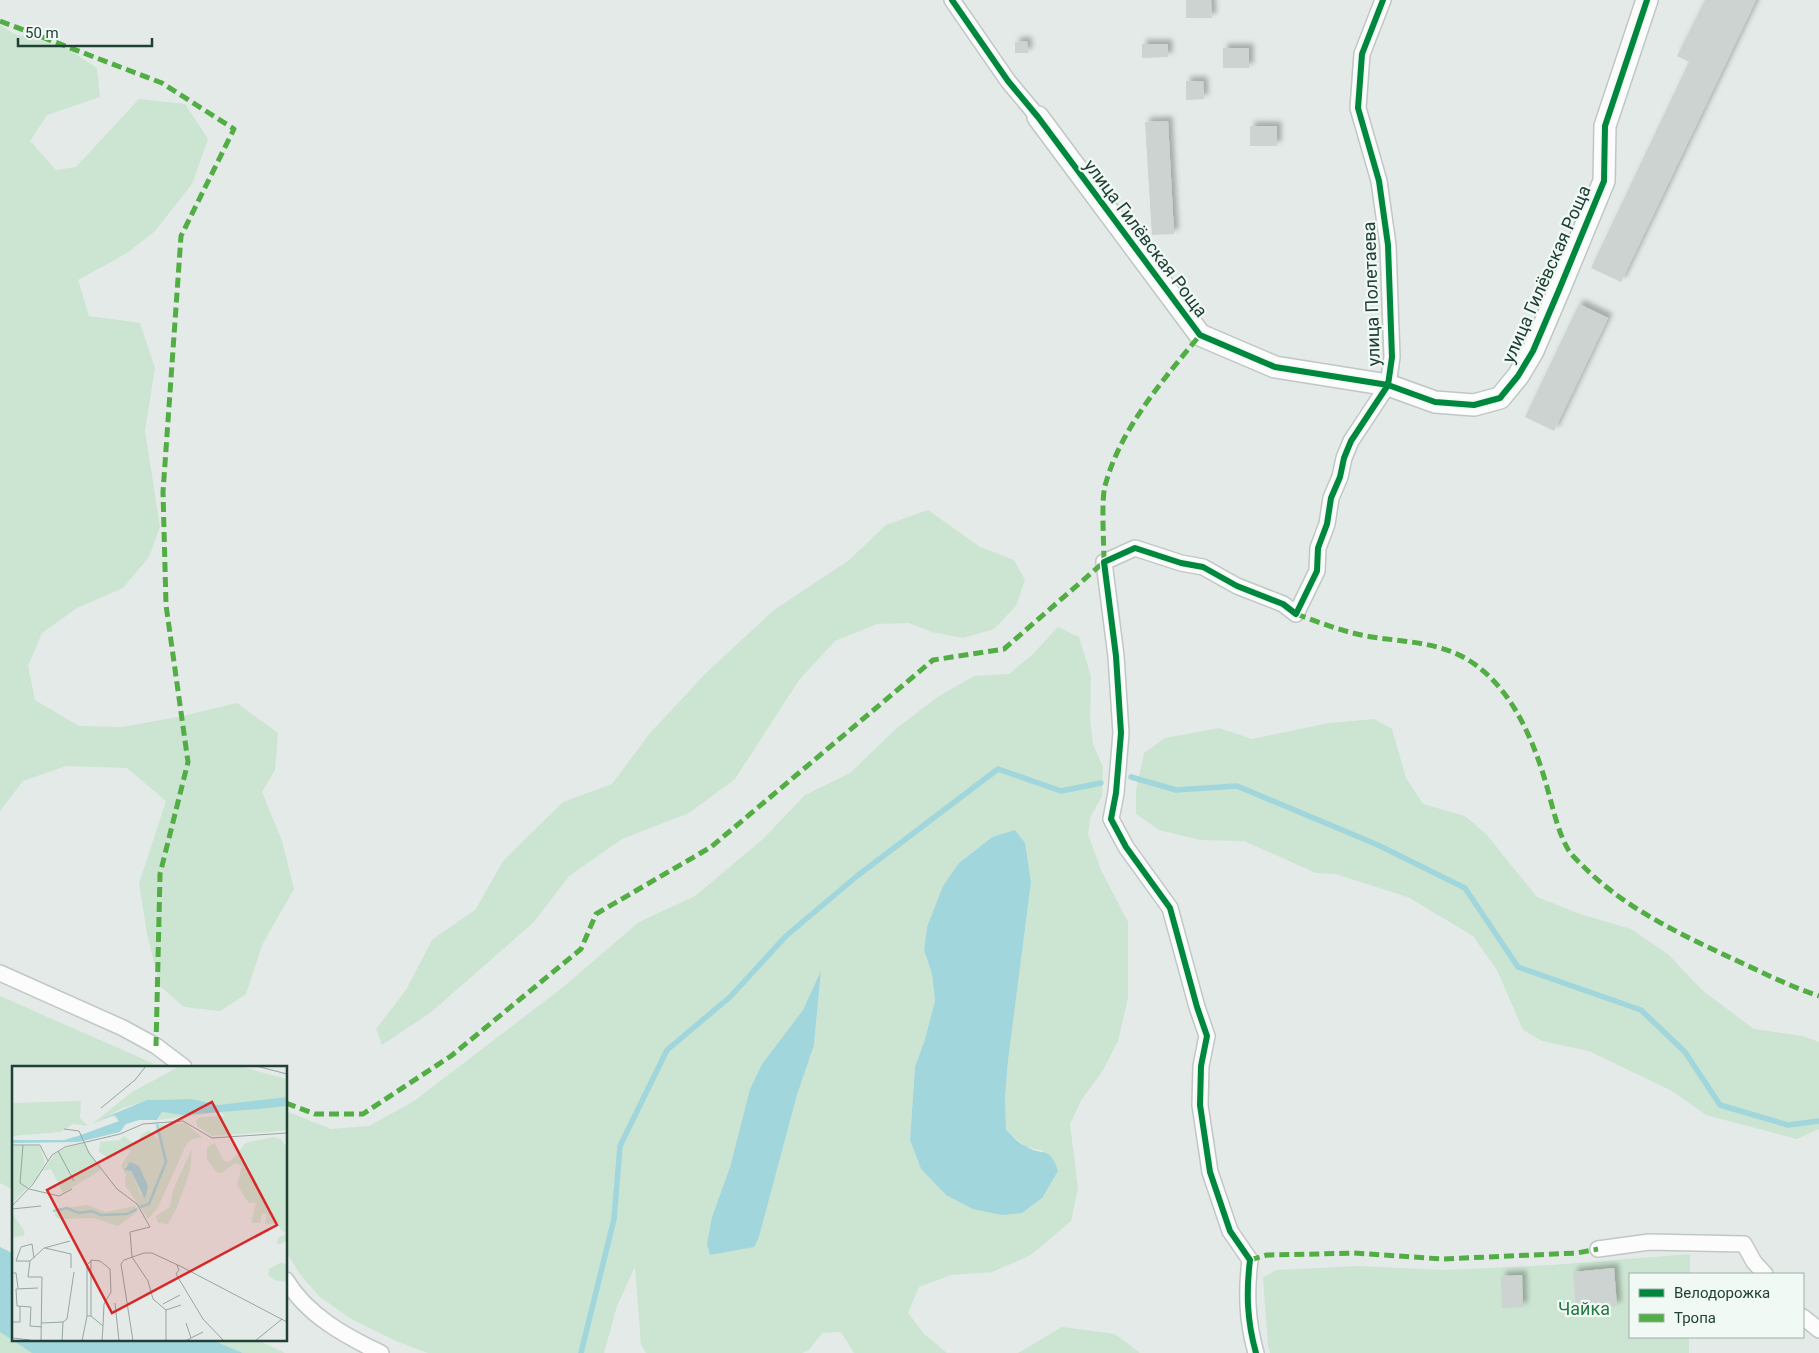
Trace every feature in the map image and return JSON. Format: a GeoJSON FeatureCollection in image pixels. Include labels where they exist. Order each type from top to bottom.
{"type":"FeatureCollection","features":[{"type":"Feature","properties":{"kind":"street"},"geometry":{"type":"LineString","coordinates":[[952,0],[1008,81],[1038,118]]}},
{"type":"Feature","properties":{"kind":"street","name":"улица Полетаева"},"geometry":{"type":"LineString","coordinates":[[1383,0],[1362,54],[1358,108],[1379,181],[1388,245],[1392,357],[1388,385]]}},
{"type":"Feature","properties":{"kind":"street","name":"улица Гилёвская Роща"},"geometry":{"type":"LineString","coordinates":[[1038,118],[1200,335],[1275,367],[1388,385],[1435,402],[1474,406],[1500,398],[1518,376],[1533,351],[1556,298],[1604,181],[1605,126],[1647,0]]}},
{"type":"Feature","properties":{"kind":"street"},"geometry":{"type":"LineString","coordinates":[[1256,1353],[1248,1324],[1246,1290],[1250,1260],[1230,1231],[1213,1180],[1200,1104],[1201,1066],[1207,1036],[1170,908],[1126,847],[1111,820],[1116,794],[1121,733],[1116,656],[1104,562],[1135,548],[1182,563],[1203,566],[1237,586],[1283,604],[1296,614],[1317,571],[1318,548],[1348,449],[1388,385]]}},
{"type":"Feature","properties":{"kind":"street"},"geometry":{"type":"LineString","coordinates":[[0,973],[123,1028],[156,1046],[183,1066]]}},
{"type":"Feature","properties":{"kind":"street"},"geometry":{"type":"LineString","coordinates":[[1598,1249],[1649,1242],[1744,1244],[1754,1262],[1764,1273]]}},
{"type":"Feature","properties":{"kind":"street"},"geometry":{"type":"LineString","coordinates":[[288,1283],[295,1295],[334,1329],[381,1353]]}},
{"type":"Feature","properties":{"kind":"street"},"geometry":{"type":"LineString","coordinates":[[1804,1318],[1819,1330]]}},
{"type":"Feature","properties":{"kind":"green space"},"geometry":{"type":"Polygon","coordinates":[[[0,25],[14,34],[63,46],[97,68],[100,97],[47,115],[30,141],[56,170],[76,167],[139,99],[185,104],[208,139],[192,184],[155,231],[127,253],[78,280],[89,316],[140,323],[155,368],[145,431],[160,527],[149,557],[123,588],[77,608],[42,633],[28,666],[35,700],[79,726],[122,727],[183,716],[237,703],[278,733],[275,770],[262,792],[282,841],[294,889],[262,945],[246,994],[220,1011],[184,1007],[160,986],[147,934],[139,883],[166,801],[127,768],[66,766],[23,781],[0,811],[0,25]]]}},
{"type":"Feature","properties":{"kind":"green space"},"geometry":{"type":"Polygon","coordinates":[[[928,510],[980,547],[1014,560],[1025,580],[1016,606],[994,629],[963,638],[932,632],[909,623],[877,624],[835,641],[799,680],[735,779],[689,813],[622,839],[569,876],[534,922],[430,1013],[382,1045],[376,1029],[406,990],[432,940],[476,909],[503,861],[563,802],[612,784],[650,733],[707,672],[774,610],[848,561],[886,525],[928,510]]]}},
{"type":"Feature","properties":{"kind":"green space"},"geometry":{"type":"Polygon","coordinates":[[[1058,627],[1079,637],[1091,676],[1090,718],[1093,744],[1103,767],[1102,796],[1090,818],[1088,834],[1101,870],[1128,922],[1128,998],[1118,1041],[1102,1072],[1082,1099],[1070,1124],[1078,1188],[1071,1221],[1031,1255],[992,1272],[951,1275],[919,1287],[908,1313],[924,1334],[947,1353],[854,1353],[841,1332],[822,1333],[809,1350],[802,1353],[646,1353],[641,1344],[635,1267],[617,1306],[604,1353],[428,1353],[396,1341],[351,1319],[320,1297],[302,1277],[288,1255],[288,1112],[331,1129],[369,1126],[414,1101],[562,988],[639,922],[695,896],[763,839],[805,795],[850,773],[897,728],[939,696],[974,676],[1009,674],[1033,654],[1058,627]],[[1015,831],[991,837],[959,863],[927,927],[924,950],[932,974],[935,1001],[915,1067],[910,1140],[921,1169],[946,1195],[1044,1151],[1026,1147],[1006,1130],[1005,1098],[1008,1061],[1031,882],[1015,831]],[[821,973],[803,1010],[762,1064],[750,1089],[730,1167],[712,1217],[759,1237],[797,1095],[814,1045],[821,973]]]}},
{"type":"Feature","properties":{"kind":"green space"},"geometry":{"type":"Polygon","coordinates":[[[1374,719],[1392,729],[1406,778],[1423,804],[1465,816],[1486,834],[1537,897],[1580,914],[1631,929],[1669,955],[1702,990],[1754,1029],[1803,1036],[1819,1042],[1819,1129],[1797,1139],[1706,1115],[1672,1091],[1589,1051],[1542,1041],[1523,1030],[1497,970],[1473,936],[1408,897],[1335,874],[1316,873],[1244,841],[1200,840],[1159,830],[1136,814],[1136,791],[1144,753],[1165,738],[1219,728],[1252,739],[1329,723],[1374,719]]]}},
{"type":"Feature","properties":{"kind":"green space"},"geometry":{"type":"Polygon","coordinates":[[[0,996],[152,1063],[154,1066],[12,1066],[12,1189],[0,1183],[0,996]]]}},
{"type":"Feature","properties":{"kind":"green space","name":"Чайка"},"geometry":{"type":"Polygon","coordinates":[[[1690,1254],[1690,1273],[1629,1273],[1629,1338],[1689,1338],[1689,1353],[1270,1353],[1263,1277],[1277,1270],[1358,1266],[1445,1270],[1553,1265],[1690,1254]]]}},
{"type":"Feature","properties":{"kind":"green space"},"geometry":{"type":"Polygon","coordinates":[[[1062,1327],[1115,1334],[1140,1353],[1018,1353],[1062,1327]]]}},
{"type":"Feature","properties":{"kind":"green space"},"geometry":{"type":"Polygon","coordinates":[[[0,1332],[32,1353],[0,1353],[0,1332]]]}},
{"type":"Feature","properties":{"kind":"green space"},"geometry":{"type":"Polygon","coordinates":[[[212,1340],[257,1340],[285,1353],[243,1353],[212,1340]]]}},
{"type":"Feature","properties":{"kind":"water"},"geometry":{"type":"Polygon","coordinates":[[[1015,830],[1025,843],[1031,882],[1008,1061],[1005,1098],[1006,1130],[1022,1145],[1049,1155],[1058,1171],[1042,1198],[1022,1213],[1002,1215],[973,1209],[946,1195],[921,1169],[910,1140],[915,1067],[935,1001],[932,974],[924,950],[927,927],[943,886],[959,863],[992,837],[1015,830]]]}},
{"type":"Feature","properties":{"kind":"water"},"geometry":{"type":"Polygon","coordinates":[[[821,971],[814,1045],[797,1095],[759,1237],[754,1247],[710,1255],[707,1244],[712,1217],[730,1167],[750,1089],[762,1064],[803,1010],[821,971]]]}},
{"type":"Feature","properties":{"kind":"water"},"geometry":{"type":"Polygon","coordinates":[[[0,1247],[12,1253],[12,1340],[0,1332],[0,1247]]]}},
{"type":"Feature","properties":{"kind":"water"},"geometry":{"type":"Polygon","coordinates":[[[12,1340],[212,1340],[243,1353],[32,1353],[12,1340]]]}},
{"type":"Feature","properties":{"kind":"building"},"geometry":{"type":"Polygon","coordinates":[[[1186,0],[1211,0],[1212,18],[1186,18],[1186,0]]]}},
{"type":"Feature","properties":{"kind":"building"},"geometry":{"type":"Polygon","coordinates":[[[1705,0],[1756,0],[1621,282],[1591,268],[1689,62],[1677,56],[1705,0]]]}},
{"type":"Feature","properties":{"kind":"building"},"geometry":{"type":"Polygon","coordinates":[[[1027,41],[1028,53],[1015,53],[1015,42],[1027,41]]]}},
{"type":"Feature","properties":{"kind":"building"},"geometry":{"type":"Polygon","coordinates":[[[1142,44],[1168,44],[1168,57],[1142,58],[1142,44]]]}},
{"type":"Feature","properties":{"kind":"building"},"geometry":{"type":"Polygon","coordinates":[[[1223,48],[1249,48],[1249,68],[1223,68],[1223,48]]]}},
{"type":"Feature","properties":{"kind":"building"},"geometry":{"type":"Polygon","coordinates":[[[1186,81],[1203,81],[1204,99],[1186,100],[1186,81]]]}},
{"type":"Feature","properties":{"kind":"building"},"geometry":{"type":"Polygon","coordinates":[[[1168,121],[1174,234],[1152,235],[1145,122],[1168,121]]]}},
{"type":"Feature","properties":{"kind":"building"},"geometry":{"type":"Polygon","coordinates":[[[1250,126],[1277,126],[1277,146],[1250,146],[1250,126]]]}},
{"type":"Feature","properties":{"kind":"building"},"geometry":{"type":"Polygon","coordinates":[[[1579,304],[1608,318],[1554,431],[1525,417],[1579,304]]]}},
{"type":"Feature","properties":{"kind":"building"},"geometry":{"type":"Polygon","coordinates":[[[1614,1268],[1617,1306],[1576,1310],[1573,1272],[1614,1268]]]}},
{"type":"Feature","properties":{"kind":"building"},"geometry":{"type":"Polygon","coordinates":[[[1522,1275],[1523,1307],[1502,1308],[1501,1276],[1522,1275]]]}},
{"type":"Feature","properties":{"kind":"waterway"},"geometry":{"type":"LineString","coordinates":[[581,1353],[614,1219],[620,1146],[667,1050],[730,997],[786,936],[857,876],[998,769],[1061,791],[1101,783]]}},
{"type":"Feature","properties":{"kind":"waterway"},"geometry":{"type":"LineString","coordinates":[[1131,777],[1176,790],[1237,786],[1378,845],[1465,888],[1518,967],[1641,1010],[1685,1052],[1720,1105],[1788,1125],[1819,1121]]}},
{"type":"Feature","properties":{"kind":"marked path"},"geometry":{"type":"LineString","coordinates":[[0,21],[162,83],[234,129],[181,236],[163,492],[166,605],[188,762],[160,874],[156,1046]]}},
{"type":"Feature","properties":{"kind":"marked path"},"geometry":{"type":"LineString","coordinates":[[288,1104],[315,1114],[363,1114],[451,1056],[581,949],[596,914],[711,847],[933,660],[1004,649],[1104,562],[1104,493],[1112,465],[1121,445],[1144,406],[1200,335]]}},
{"type":"Feature","properties":{"kind":"marked path"},"geometry":{"type":"LineString","coordinates":[[1296,614],[1353,633],[1435,646],[1470,661],[1485,672],[1498,686],[1519,717],[1542,769],[1556,820],[1565,844],[1585,868],[1621,898],[1661,923],[1773,978],[1819,996]]}},
{"type":"Feature","properties":{"kind":"marked path"},"geometry":{"type":"LineString","coordinates":[[1250,1260],[1267,1255],[1354,1253],[1442,1259],[1577,1253],[1598,1249]]}},
{"type":"Feature","properties":{"kind":"cycle path"},"geometry":{"type":"LineString","coordinates":[[952,0],[1008,81],[1038,117],[1200,335],[1275,367],[1388,385],[1435,402],[1474,405],[1500,398],[1518,376],[1533,351],[1604,181],[1605,126],[1647,0]]}},
{"type":"Feature","properties":{"kind":"cycle path"},"geometry":{"type":"LineString","coordinates":[[1256,1353],[1248,1307],[1250,1260],[1230,1231],[1210,1172],[1200,1105],[1201,1066],[1207,1036],[1197,1007],[1170,908],[1126,847],[1111,819],[1116,793],[1121,733],[1116,656],[1104,562],[1135,548],[1181,563],[1203,567],[1237,586],[1283,604],[1296,614],[1317,571],[1318,548],[1327,524],[1331,498],[1340,477],[1344,458],[1351,441],[1388,385],[1392,357],[1388,245],[1379,181],[1358,108],[1362,54],[1383,0]]}}]}
